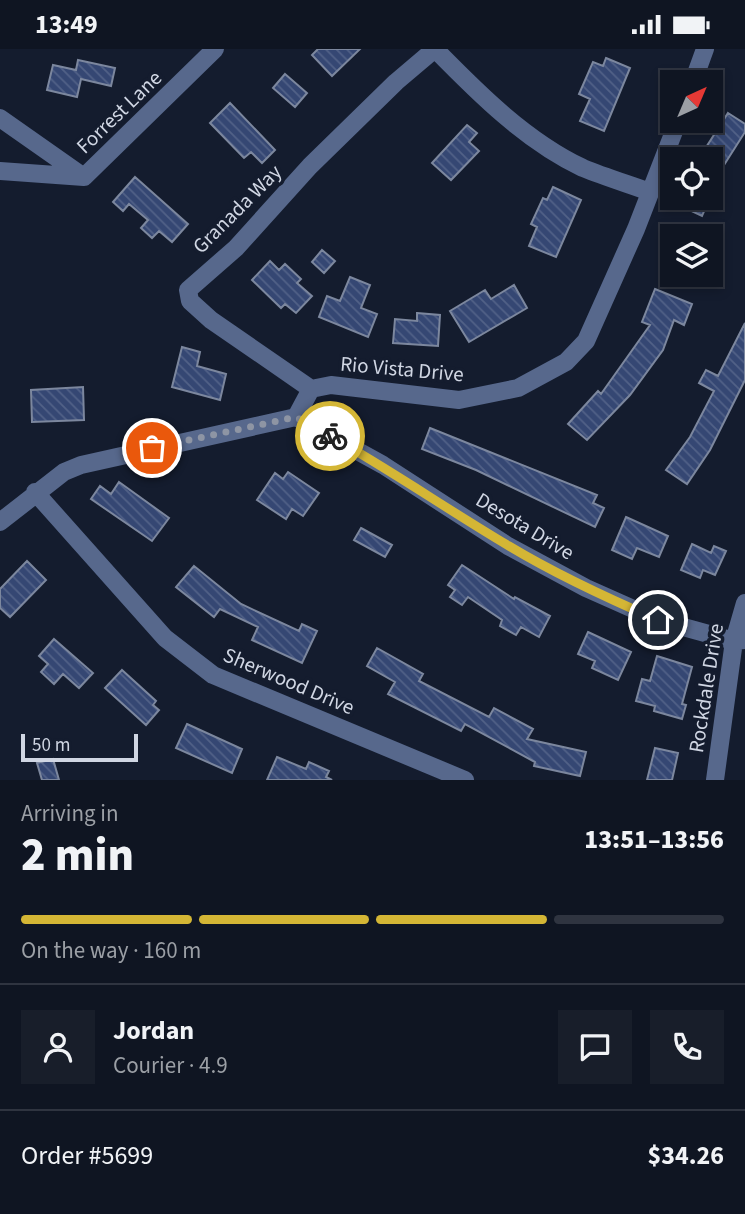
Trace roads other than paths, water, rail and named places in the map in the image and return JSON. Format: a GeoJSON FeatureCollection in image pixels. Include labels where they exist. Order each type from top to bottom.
{"type":"FeatureCollection","features":[{"type":"Feature","properties":{"kind":"street","name":"Forrest Lane"},"geometry":{"type":"LineString","coordinates":[[0,171],[84,177],[215,49]]}},
{"type":"Feature","properties":{"kind":"street"},"geometry":{"type":"LineString","coordinates":[[435,49],[489,104],[536,138],[582,167],[650,192]]}},
{"type":"Feature","properties":{"kind":"street","name":"Granada Way"},"geometry":{"type":"LineString","coordinates":[[311,389],[211,320],[190,301],[188,290],[236,248],[310,166],[435,49]]}},
{"type":"Feature","properties":{"kind":"street"},"geometry":{"type":"LineString","coordinates":[[697,70],[705,49]]}},
{"type":"Feature","properties":{"kind":"street"},"geometry":{"type":"LineString","coordinates":[[0,118],[84,177]]}},
{"type":"Feature","properties":{"kind":"street","name":"Rio Vista Drive"},"geometry":{"type":"LineString","coordinates":[[296,417],[311,389],[331,384],[459,400],[518,388],[566,362],[586,341],[673,133]]}},
{"type":"Feature","properties":{"kind":"street"},"geometry":{"type":"LineString","coordinates":[[0,522],[64,472],[81,465],[296,417]]}},
{"type":"Feature","properties":{"kind":"street","name":"Desota Drive"},"geometry":{"type":"LineString","coordinates":[[296,417],[383,465],[508,546],[586,588],[658,620],[739,641]]}},
{"type":"Feature","properties":{"kind":"street","name":"Sherwood Drive"},"geometry":{"type":"LineString","coordinates":[[36,492],[164,638],[213,675],[440,774],[465,780]]}},
{"type":"Feature","properties":{"kind":"street","name":"Rockdale Drive"},"geometry":{"type":"LineString","coordinates":[[715,780],[745,603]]}}]}
